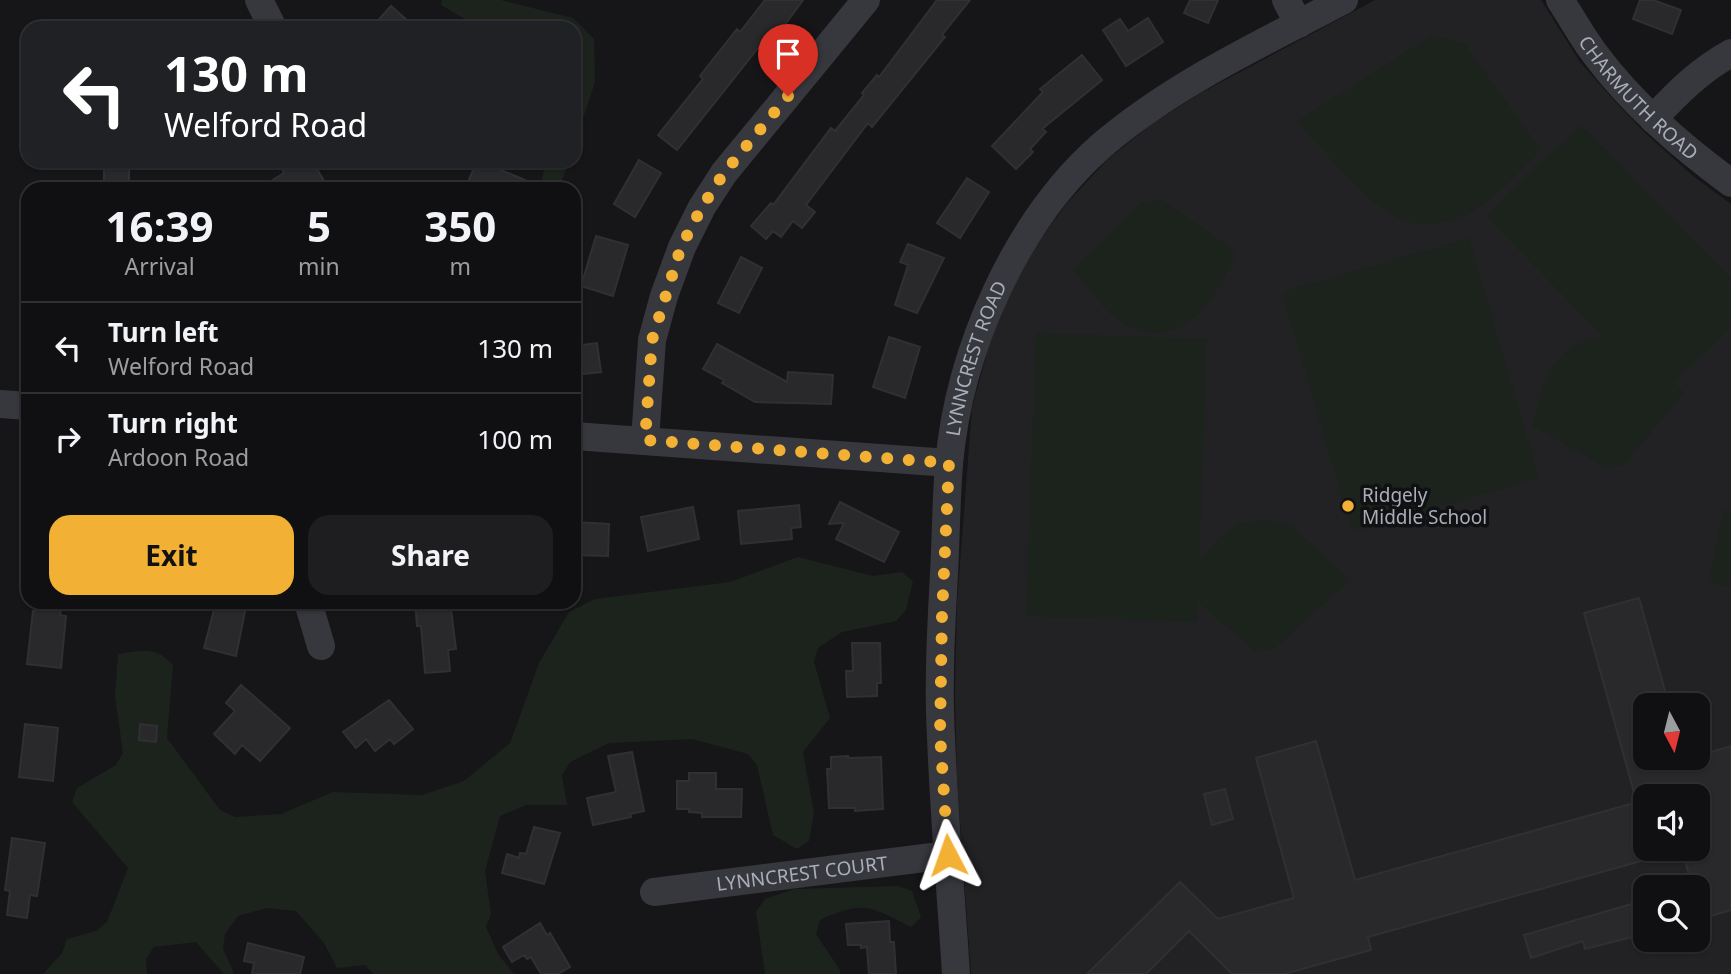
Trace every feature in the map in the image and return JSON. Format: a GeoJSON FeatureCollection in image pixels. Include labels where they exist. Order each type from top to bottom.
{"type":"FeatureCollection","features":[{"type":"Feature","properties":{"kind":"street"},"geometry":{"type":"LineString","coordinates":[[259,0],[270,21]]}},
{"type":"Feature","properties":{"kind":"street"},"geometry":{"type":"LineString","coordinates":[[645,440],[652,340],[681,247],[724,173],[866,0]]}},
{"type":"Feature","properties":{"kind":"street","name":"LYNNCREST ROAD"},"geometry":{"type":"LineString","coordinates":[[956,974],[940,734],[949,463],[960,400],[973,352],[997,287],[1025,239],[1056,195],[1100,147],[1148,110],[1293,12],[1344,0]]}},
{"type":"Feature","properties":{"kind":"street","name":"CHARMUTH ROAD"},"geometry":{"type":"LineString","coordinates":[[1560,0],[1594,53],[1653,120],[1731,183]]}},
{"type":"Feature","properties":{"kind":"street"},"geometry":{"type":"LineString","coordinates":[[1653,120],[1683,86],[1731,53]]}},
{"type":"Feature","properties":{"kind":"street"},"geometry":{"type":"LineString","coordinates":[[0,404],[21,406]]}},
{"type":"Feature","properties":{"kind":"street"},"geometry":{"type":"LineString","coordinates":[[581,436],[949,463]]}},
{"type":"Feature","properties":{"kind":"street"},"geometry":{"type":"LineString","coordinates":[[310,609],[321,646]]}},
{"type":"Feature","properties":{"kind":"street","name":"LYNNCREST COURT"},"geometry":{"type":"LineString","coordinates":[[654,892],[948,855]]}},
{"type":"Feature","properties":{"kind":"shaded area"},"geometry":{"type":"Polygon","coordinates":[[[442,0],[501,0],[576,21],[468,21],[441,5],[442,0]]]}},
{"type":"Feature","properties":{"kind":"shaded area","name":"Ridgely Middle School"},"geometry":{"type":"Polygon","coordinates":[[[1375,0],[1541,0],[1580,62],[1610,96],[1644,132],[1693,176],[1731,204],[1731,974],[971,974],[957,780],[955,691],[957,603],[972,408],[989,345],[1007,296],[1035,246],[1068,202],[1108,159],[1152,124],[1199,94],[1375,0]]]}},
{"type":"Feature","properties":{"kind":"shaded area"},"geometry":{"type":"Polygon","coordinates":[[[581,26],[594,39],[595,82],[581,125],[581,26]]]}},
{"type":"Feature","properties":{"kind":"shaded area"},"geometry":{"type":"Polygon","coordinates":[[[1431,36],[1464,43],[1541,150],[1503,188],[1478,208],[1451,221],[1421,224],[1402,220],[1374,202],[1297,121],[1431,36]]]}},
{"type":"Feature","properties":{"kind":"shaded area"},"geometry":{"type":"Polygon","coordinates":[[[1581,125],[1731,278],[1731,327],[1674,382],[1684,393],[1624,465],[1606,468],[1532,425],[1552,366],[1569,349],[1584,341],[1603,336],[1486,216],[1581,125]]]}},
{"type":"Feature","properties":{"kind":"shaded area"},"geometry":{"type":"Polygon","coordinates":[[[545,168],[566,168],[562,182],[541,182],[545,168]]]}},
{"type":"Feature","properties":{"kind":"shaded area"},"geometry":{"type":"Polygon","coordinates":[[[1162,200],[1237,252],[1215,293],[1197,316],[1174,329],[1150,333],[1125,325],[1113,316],[1073,270],[1142,202],[1162,200]]]}},
{"type":"Feature","properties":{"kind":"shaded area"},"geometry":{"type":"Polygon","coordinates":[[[1469,238],[1539,478],[1352,532],[1282,292],[1469,238]]]}},
{"type":"Feature","properties":{"kind":"shaded area"},"geometry":{"type":"Polygon","coordinates":[[[1036,333],[1207,339],[1199,563],[1220,536],[1241,523],[1269,519],[1294,528],[1350,580],[1273,650],[1256,652],[1198,602],[1197,622],[1026,616],[1036,333]]]}},
{"type":"Feature","properties":{"kind":"shaded area"},"geometry":{"type":"Polygon","coordinates":[[[1724,510],[1731,511],[1731,587],[1708,581],[1724,510]]]}},
{"type":"Feature","properties":{"kind":"shaded area"},"geometry":{"type":"Polygon","coordinates":[[[798,557],[873,576],[902,572],[913,581],[906,610],[896,621],[842,632],[818,648],[814,662],[830,718],[803,752],[814,813],[809,841],[797,849],[773,835],[757,765],[748,754],[692,739],[609,743],[570,762],[562,775],[567,805],[526,805],[500,816],[485,871],[491,914],[486,927],[498,954],[514,974],[373,974],[365,965],[337,968],[324,943],[296,911],[267,908],[238,916],[225,934],[223,948],[234,974],[224,974],[196,942],[154,947],[146,959],[147,974],[43,974],[62,953],[67,939],[96,931],[107,922],[128,868],[72,802],[77,788],[116,765],[123,753],[115,696],[118,654],[154,652],[173,665],[167,738],[220,810],[235,817],[281,814],[333,792],[422,795],[464,781],[510,743],[539,663],[569,612],[581,609],[581,606],[595,599],[730,582],[798,557]]]}},
{"type":"Feature","properties":{"kind":"shaded area"},"geometry":{"type":"Polygon","coordinates":[[[898,886],[912,891],[921,917],[911,927],[886,914],[866,908],[847,910],[820,920],[816,934],[840,974],[765,974],[756,912],[765,899],[794,889],[898,886]]]}},
{"type":"Feature","properties":{"kind":"building"},"geometry":{"type":"Polygon","coordinates":[[[765,0],[803,0],[779,33],[773,29],[677,150],[658,135],[703,79],[700,76],[737,29],[740,32],[765,0]]]}},
{"type":"Feature","properties":{"kind":"building"},"geometry":{"type":"Polygon","coordinates":[[[937,0],[970,0],[942,35],[945,37],[872,127],[868,123],[806,205],[815,212],[802,228],[793,221],[781,237],[773,231],[766,239],[751,226],[771,203],[773,205],[831,128],[835,131],[937,0]]]}},
{"type":"Feature","properties":{"kind":"building"},"geometry":{"type":"Polygon","coordinates":[[[1190,0],[1218,0],[1208,23],[1184,13],[1190,0]]]}},
{"type":"Feature","properties":{"kind":"building"},"geometry":{"type":"Polygon","coordinates":[[[1640,0],[1653,0],[1681,10],[1672,34],[1633,19],[1640,0]]]}},
{"type":"Feature","properties":{"kind":"building"},"geometry":{"type":"Polygon","coordinates":[[[391,6],[408,21],[377,21],[391,6]]]}},
{"type":"Feature","properties":{"kind":"building"},"geometry":{"type":"Polygon","coordinates":[[[1148,18],[1163,42],[1126,66],[1103,30],[1120,19],[1128,31],[1148,18]]]}},
{"type":"Feature","properties":{"kind":"building"},"geometry":{"type":"Polygon","coordinates":[[[1082,55],[1102,80],[1042,129],[1046,132],[1030,149],[1033,152],[1016,169],[992,146],[1043,92],[1040,89],[1082,55]]]}},
{"type":"Feature","properties":{"kind":"building"},"geometry":{"type":"Polygon","coordinates":[[[639,160],[661,173],[635,217],[614,204],[639,160]]]}},
{"type":"Feature","properties":{"kind":"building"},"geometry":{"type":"Polygon","coordinates":[[[104,168],[129,168],[129,182],[104,182],[104,168]]]}},
{"type":"Feature","properties":{"kind":"building"},"geometry":{"type":"Polygon","coordinates":[[[316,168],[325,182],[269,182],[284,173],[282,169],[316,168]]]}},
{"type":"Feature","properties":{"kind":"building"},"geometry":{"type":"Polygon","coordinates":[[[474,168],[502,168],[529,182],[468,182],[474,168]]]}},
{"type":"Feature","properties":{"kind":"building"},"geometry":{"type":"Polygon","coordinates":[[[967,178],[989,192],[960,238],[937,223],[967,178]]]}},
{"type":"Feature","properties":{"kind":"building"},"geometry":{"type":"Polygon","coordinates":[[[596,236],[628,245],[613,296],[581,286],[596,236]]]}},
{"type":"Feature","properties":{"kind":"building"},"geometry":{"type":"Polygon","coordinates":[[[908,244],[944,258],[917,313],[895,305],[908,265],[900,262],[908,244]]]}},
{"type":"Feature","properties":{"kind":"building"},"geometry":{"type":"Polygon","coordinates":[[[741,257],[762,268],[739,313],[718,303],[741,257]]]}},
{"type":"Feature","properties":{"kind":"building"},"geometry":{"type":"Polygon","coordinates":[[[889,337],[920,347],[905,398],[873,387],[889,337]]]}},
{"type":"Feature","properties":{"kind":"building"},"geometry":{"type":"Polygon","coordinates":[[[597,343],[601,372],[581,374],[581,345],[597,343]]]}},
{"type":"Feature","properties":{"kind":"building"},"geometry":{"type":"Polygon","coordinates":[[[717,344],[787,382],[788,372],[833,375],[831,404],[755,402],[703,369],[717,344]]]}},
{"type":"Feature","properties":{"kind":"building"},"geometry":{"type":"Polygon","coordinates":[[[840,502],[899,532],[884,562],[836,539],[844,523],[829,524],[840,502]]]}},
{"type":"Feature","properties":{"kind":"building"},"geometry":{"type":"Polygon","coordinates":[[[799,505],[801,527],[791,528],[792,539],[741,544],[738,511],[799,505]]]}},
{"type":"Feature","properties":{"kind":"building"},"geometry":{"type":"Polygon","coordinates":[[[693,507],[699,539],[648,551],[641,517],[693,507]]]}},
{"type":"Feature","properties":{"kind":"building"},"geometry":{"type":"Polygon","coordinates":[[[581,522],[609,524],[608,556],[581,555],[581,522]]]}},
{"type":"Feature","properties":{"kind":"building"},"geometry":{"type":"Polygon","coordinates":[[[1639,598],[1666,693],[1633,693],[1633,770],[1710,770],[1710,752],[1731,746],[1731,910],[1710,916],[1710,875],[1689,875],[1685,861],[1710,861],[1710,784],[1633,784],[1633,789],[1584,613],[1639,598]]]}},
{"type":"Feature","properties":{"kind":"building"},"geometry":{"type":"Polygon","coordinates":[[[61,609],[60,615],[66,616],[61,668],[27,664],[35,611],[61,609]]]}},
{"type":"Feature","properties":{"kind":"building"},"geometry":{"type":"Polygon","coordinates":[[[214,609],[246,609],[236,656],[204,648],[214,609]]]}},
{"type":"Feature","properties":{"kind":"building"},"geometry":{"type":"Polygon","coordinates":[[[416,609],[451,609],[456,649],[448,650],[450,671],[425,673],[421,626],[417,626],[416,609]]]}},
{"type":"Feature","properties":{"kind":"building"},"geometry":{"type":"Polygon","coordinates":[[[852,643],[880,643],[881,683],[877,683],[877,696],[847,697],[846,671],[853,671],[852,643]]]}},
{"type":"Feature","properties":{"kind":"building"},"geometry":{"type":"Polygon","coordinates":[[[241,685],[290,728],[260,761],[242,745],[235,754],[214,734],[235,711],[226,703],[241,685]]]}},
{"type":"Feature","properties":{"kind":"building"},"geometry":{"type":"Polygon","coordinates":[[[389,700],[413,729],[394,744],[390,739],[375,751],[366,739],[356,748],[343,732],[389,700]]]}},
{"type":"Feature","properties":{"kind":"building"},"geometry":{"type":"Polygon","coordinates":[[[25,724],[58,728],[53,781],[19,777],[25,724]]]}},
{"type":"Feature","properties":{"kind":"building"},"geometry":{"type":"Polygon","coordinates":[[[140,724],[157,726],[156,742],[139,740],[140,724]]]}},
{"type":"Feature","properties":{"kind":"building"},"geometry":{"type":"Polygon","coordinates":[[[1316,741],[1355,880],[1633,803],[1633,861],[1641,861],[1368,937],[1371,950],[1284,974],[1232,974],[1189,931],[1146,974],[1087,974],[1180,882],[1218,919],[1294,898],[1256,758],[1316,741]]]}},
{"type":"Feature","properties":{"kind":"building"},"geometry":{"type":"Polygon","coordinates":[[[632,752],[644,811],[630,814],[631,817],[593,825],[587,798],[616,792],[608,756],[632,752]]]}},
{"type":"Feature","properties":{"kind":"building"},"geometry":{"type":"Polygon","coordinates":[[[831,757],[881,757],[883,809],[855,811],[855,808],[829,808],[827,769],[831,769],[831,757]]]}},
{"type":"Feature","properties":{"kind":"building"},"geometry":{"type":"Polygon","coordinates":[[[689,773],[716,773],[716,789],[742,789],[741,817],[702,817],[702,813],[677,809],[677,781],[689,781],[689,773]]]}},
{"type":"Feature","properties":{"kind":"building"},"geometry":{"type":"Polygon","coordinates":[[[1225,789],[1233,819],[1212,825],[1204,794],[1225,789]]]}},
{"type":"Feature","properties":{"kind":"building"},"geometry":{"type":"Polygon","coordinates":[[[534,827],[560,833],[544,884],[502,873],[507,854],[519,858],[520,853],[526,854],[534,827]]]}},
{"type":"Feature","properties":{"kind":"building"},"geometry":{"type":"Polygon","coordinates":[[[12,838],[45,843],[37,896],[30,895],[27,918],[7,915],[10,891],[5,890],[12,838]]]}},
{"type":"Feature","properties":{"kind":"building"},"geometry":{"type":"Polygon","coordinates":[[[1633,904],[1633,937],[1585,949],[1583,941],[1531,958],[1524,935],[1633,904]]]}},
{"type":"Feature","properties":{"kind":"building"},"geometry":{"type":"Polygon","coordinates":[[[889,921],[890,942],[894,942],[896,974],[869,974],[867,947],[848,945],[846,924],[889,921]]]}},
{"type":"Feature","properties":{"kind":"building"},"geometry":{"type":"Polygon","coordinates":[[[540,923],[547,935],[550,933],[570,967],[558,974],[541,974],[531,957],[527,959],[524,955],[512,962],[503,947],[540,923]]]}},
{"type":"Feature","properties":{"kind":"building"},"geometry":{"type":"Polygon","coordinates":[[[248,943],[304,957],[300,974],[252,974],[254,963],[244,961],[248,943]]]}},
{"type":"Feature","properties":{"kind":"place","name":"Ridgely Middle School"},"geometry":{"type":"Point","coordinates":[1348,506]}},
{"type":"Feature","properties":{"kind":"route"},"geometry":{"type":"LineString","coordinates":[[788,96],[724,173],[681,247],[652,340],[645,440],[949,463],[940,734],[948,855]]}}]}
